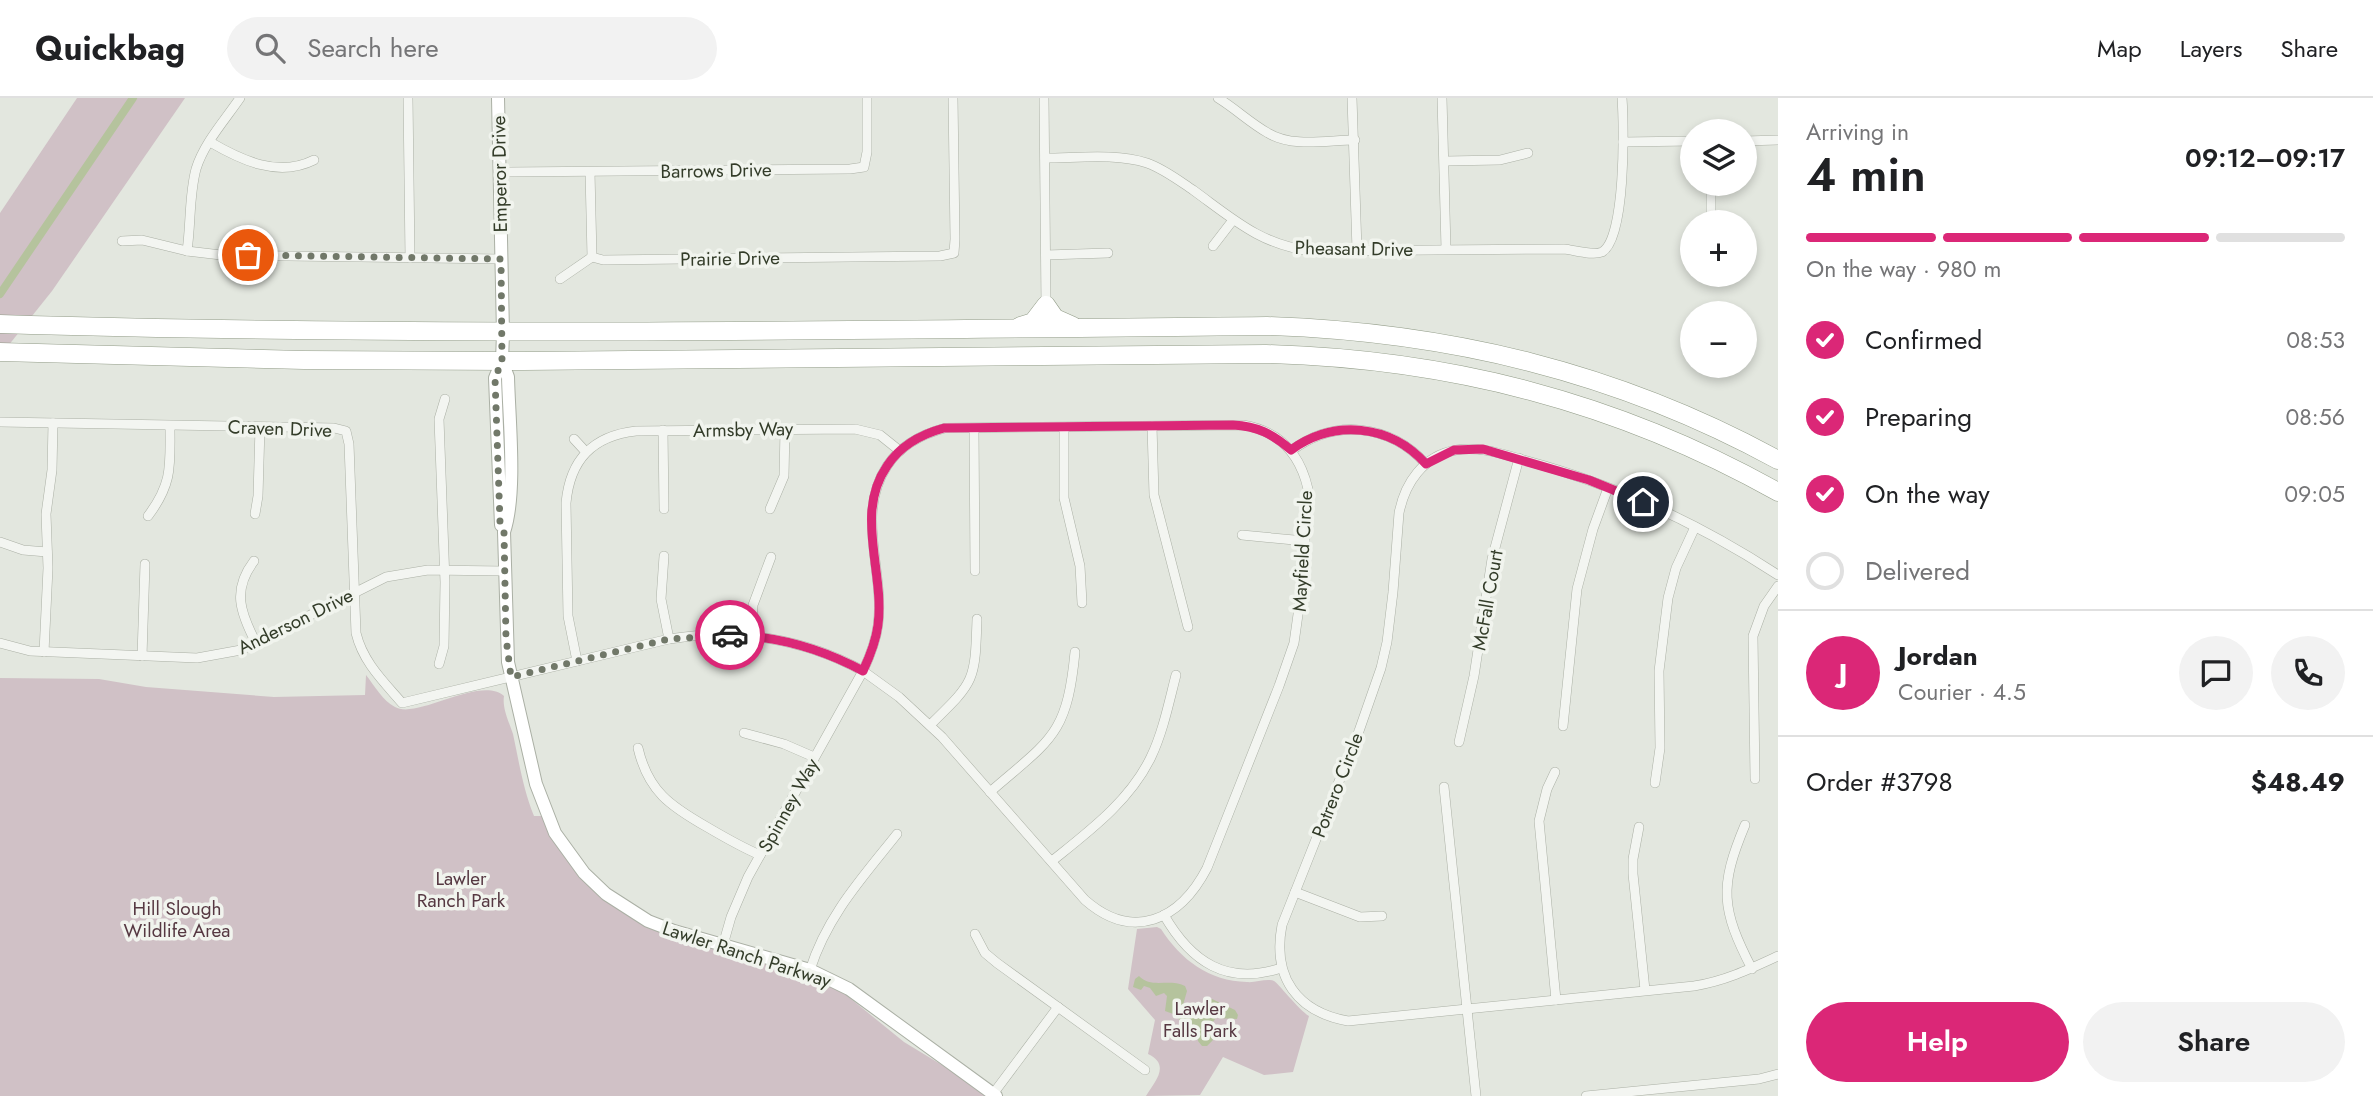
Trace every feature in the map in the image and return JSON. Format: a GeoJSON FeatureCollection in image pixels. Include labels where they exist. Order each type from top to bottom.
{"type":"FeatureCollection","features":[{"type":"Feature","properties":{"kind":"highway"},"geometry":{"type":"LineString","coordinates":[[1014,329],[1033,322],[1046,305],[1055,318],[1077,328]]}},
{"type":"Feature","properties":{"kind":"highway"},"geometry":{"type":"LineString","coordinates":[[2,324],[268,331],[503,333],[1267,326],[1359,331],[1433,341],[1534,362],[1626,391],[1721,430],[1778,460]]}},
{"type":"Feature","properties":{"kind":"highway"},"geometry":{"type":"LineString","coordinates":[[0,352],[304,360],[502,361],[1254,354],[1356,359],[1429,368],[1479,378],[1579,404],[1675,440],[1778,492]]}},
{"type":"Feature","properties":{"kind":"street"},"geometry":{"type":"LineString","coordinates":[[187,251],[197,166],[240,98]]}},
{"type":"Feature","properties":{"kind":"street"},"geometry":{"type":"LineString","coordinates":[[408,98],[410,258]]}},
{"type":"Feature","properties":{"kind":"street","name":"Emperor Drive"},"geometry":{"type":"LineString","coordinates":[[498,98],[503,333]]}},
{"type":"Feature","properties":{"kind":"street","name":"Barrows Drive"},"geometry":{"type":"LineString","coordinates":[[499,172],[864,167],[867,152],[866,98]]}},
{"type":"Feature","properties":{"kind":"street","name":"Prairie Drive"},"geometry":{"type":"LineString","coordinates":[[592,257],[603,260],[940,256],[954,253],[953,98]]}},
{"type":"Feature","properties":{"kind":"street"},"geometry":{"type":"LineString","coordinates":[[1044,98],[1046,305]]}},
{"type":"Feature","properties":{"kind":"street"},"geometry":{"type":"LineString","coordinates":[[1218,98],[1268,134],[1279,138],[1306,142],[1355,139]]}},
{"type":"Feature","properties":{"kind":"street"},"geometry":{"type":"LineString","coordinates":[[1352,98],[1357,250]]}},
{"type":"Feature","properties":{"kind":"street"},"geometry":{"type":"LineString","coordinates":[[1442,98],[1446,161],[1446,249]]}},
{"type":"Feature","properties":{"kind":"street"},"geometry":{"type":"LineString","coordinates":[[1622,98],[1623,142],[1680,141]]}},
{"type":"Feature","properties":{"kind":"street"},"geometry":{"type":"LineString","coordinates":[[1757,141],[1778,140]]}},
{"type":"Feature","properties":{"kind":"street"},"geometry":{"type":"LineString","coordinates":[[210,142],[250,163],[270,167],[293,167],[314,160]]}},
{"type":"Feature","properties":{"kind":"street","name":"Pheasant Drive"},"geometry":{"type":"LineString","coordinates":[[1045,158],[1121,158],[1148,163],[1166,171],[1233,220],[1265,239],[1291,248],[1311,251],[1564,249],[1597,254],[1604,251],[1614,237],[1623,142]]}},
{"type":"Feature","properties":{"kind":"street"},"geometry":{"type":"LineString","coordinates":[[1446,161],[1500,160],[1528,153]]}},
{"type":"Feature","properties":{"kind":"street"},"geometry":{"type":"LineString","coordinates":[[560,279],[592,257],[590,172]]}},
{"type":"Feature","properties":{"kind":"street"},"geometry":{"type":"LineString","coordinates":[[1213,246],[1233,220]]}},
{"type":"Feature","properties":{"kind":"street"},"geometry":{"type":"LineString","coordinates":[[122,241],[142,240],[187,251],[221,255],[501,259]]}},
{"type":"Feature","properties":{"kind":"street"},"geometry":{"type":"LineString","coordinates":[[1046,255],[1108,253]]}},
{"type":"Feature","properties":{"kind":"street","name":"Lawler Ranch Parkway"},"geometry":{"type":"LineString","coordinates":[[503,333],[502,361],[508,377],[511,481],[504,532],[506,638],[511,677],[539,796],[555,833],[584,873],[626,908],[674,931],[810,970],[849,989],[994,1095]]}},
{"type":"Feature","properties":{"kind":"street"},"geometry":{"type":"LineString","coordinates":[[439,664],[444,646],[444,570],[439,419],[445,399]]}},
{"type":"Feature","properties":{"kind":"street","name":"Craven Drive"},"geometry":{"type":"LineString","coordinates":[[0,422],[334,428],[346,431],[349,444],[355,592]]}},
{"type":"Feature","properties":{"kind":"street"},"geometry":{"type":"LineString","coordinates":[[44,652],[46,514],[52,470],[53,423]]}},
{"type":"Feature","properties":{"kind":"street"},"geometry":{"type":"LineString","coordinates":[[863,671],[870,656],[878,623],[872,526],[873,497],[882,473],[900,451],[933,431],[944,428],[1233,425],[1254,427],[1268,433],[1291,450],[1324,433],[1362,429],[1392,438],[1407,446],[1426,464]]}},
{"type":"Feature","properties":{"kind":"street"},"geometry":{"type":"LineString","coordinates":[[148,516],[167,487],[170,472],[170,426]]}},
{"type":"Feature","properties":{"kind":"street"},"geometry":{"type":"LineString","coordinates":[[1152,426],[1154,495],[1188,627]]}},
{"type":"Feature","properties":{"kind":"street"},"geometry":{"type":"LineString","coordinates":[[255,514],[260,427]]}},
{"type":"Feature","properties":{"kind":"street"},"geometry":{"type":"LineString","coordinates":[[1064,427],[1064,498],[1080,566],[1082,603]]}},
{"type":"Feature","properties":{"kind":"street"},"geometry":{"type":"LineString","coordinates":[[974,428],[975,571]]}},
{"type":"Feature","properties":{"kind":"street"},"geometry":{"type":"LineString","coordinates":[[770,509],[784,476],[785,429]]}},
{"type":"Feature","properties":{"kind":"street","name":"Armsby Way"},"geometry":{"type":"LineString","coordinates":[[586,452],[622,432],[785,429],[862,430],[880,435],[900,451]]}},
{"type":"Feature","properties":{"kind":"street"},"geometry":{"type":"LineString","coordinates":[[663,430],[664,509]]}},
{"type":"Feature","properties":{"kind":"street"},"geometry":{"type":"LineString","coordinates":[[574,439],[586,452],[571,476],[566,503],[568,616],[577,661]]}},
{"type":"Feature","properties":{"kind":"street","name":"Potrero Circle"},"geometry":{"type":"LineString","coordinates":[[1281,968],[1279,939],[1282,925],[1374,691],[1387,642],[1402,496],[1409,482],[1426,464],[1454,450],[1468,449],[1483,449],[1519,458],[1608,488],[1695,527],[1778,575]]}},
{"type":"Feature","properties":{"kind":"street","name":"Mayfield Circle"},"geometry":{"type":"LineString","coordinates":[[355,592],[356,633],[360,648],[373,669],[402,703],[669,639],[711,635],[751,636],[806,646],[863,671],[899,696],[930,725],[1085,900],[1109,916],[1136,921],[1164,915],[1188,899],[1207,868],[1279,686],[1297,624],[1308,489],[1304,474],[1291,450]]}},
{"type":"Feature","properties":{"kind":"street","name":"McFall Court"},"geometry":{"type":"LineString","coordinates":[[1459,742],[1474,676],[1492,559],[1519,458]]}},
{"type":"Feature","properties":{"kind":"street"},"geometry":{"type":"LineString","coordinates":[[1563,726],[1577,589],[1593,529],[1608,488]]}},
{"type":"Feature","properties":{"kind":"street"},"geometry":{"type":"LineString","coordinates":[[1655,783],[1660,748],[1659,671],[1668,598],[1675,568],[1695,527]]}},
{"type":"Feature","properties":{"kind":"street"},"geometry":{"type":"LineString","coordinates":[[1242,535],[1305,541]]}},
{"type":"Feature","properties":{"kind":"street"},"geometry":{"type":"LineString","coordinates":[[0,542],[23,550],[47,552]]}},
{"type":"Feature","properties":{"kind":"street"},"geometry":{"type":"LineString","coordinates":[[664,556],[661,599],[669,639]]}},
{"type":"Feature","properties":{"kind":"street"},"geometry":{"type":"LineString","coordinates":[[751,636],[753,605],[771,557]]}},
{"type":"Feature","properties":{"kind":"street"},"geometry":{"type":"LineString","coordinates":[[254,561],[243,575],[240,587],[245,617],[256,643]]}},
{"type":"Feature","properties":{"kind":"street"},"geometry":{"type":"LineString","coordinates":[[142,656],[145,564]]}},
{"type":"Feature","properties":{"kind":"street","name":"Anderson Drive"},"geometry":{"type":"LineString","coordinates":[[0,643],[44,652],[197,658],[221,655],[256,643],[355,592],[397,574],[444,570],[504,571]]}},
{"type":"Feature","properties":{"kind":"street"},"geometry":{"type":"LineString","coordinates":[[1755,779],[1753,636],[1761,613],[1778,586]]}},
{"type":"Feature","properties":{"kind":"street"},"geometry":{"type":"LineString","coordinates":[[930,725],[968,687],[977,655],[977,619]]}},
{"type":"Feature","properties":{"kind":"street"},"geometry":{"type":"LineString","coordinates":[[990,792],[1034,756],[1059,726],[1069,698],[1075,652]]}},
{"type":"Feature","properties":{"kind":"street","name":"Spinney Way"},"geometry":{"type":"LineString","coordinates":[[723,945],[738,898],[863,671]]}},
{"type":"Feature","properties":{"kind":"street"},"geometry":{"type":"LineString","coordinates":[[1052,861],[1115,806],[1140,776],[1157,742],[1176,675]]}},
{"type":"Feature","properties":{"kind":"street"},"geometry":{"type":"LineString","coordinates":[[744,733],[784,744],[814,757]]}},
{"type":"Feature","properties":{"kind":"street"},"geometry":{"type":"LineString","coordinates":[[638,748],[647,777],[669,804],[760,855]]}},
{"type":"Feature","properties":{"kind":"street"},"geometry":{"type":"LineString","coordinates":[[1555,772],[1547,789],[1539,821],[1556,999]]}},
{"type":"Feature","properties":{"kind":"street"},"geometry":{"type":"LineString","coordinates":[[1444,787],[1476,1096]]}},
{"type":"Feature","properties":{"kind":"street"},"geometry":{"type":"LineString","coordinates":[[1745,825],[1731,861],[1726,894],[1732,928],[1752,969]]}},
{"type":"Feature","properties":{"kind":"street"},"geometry":{"type":"LineString","coordinates":[[1639,827],[1633,874],[1645,990]]}},
{"type":"Feature","properties":{"kind":"street"},"geometry":{"type":"LineString","coordinates":[[810,970],[835,912],[897,834]]}},
{"type":"Feature","properties":{"kind":"street"},"geometry":{"type":"LineString","coordinates":[[1296,892],[1360,917],[1382,916]]}},
{"type":"Feature","properties":{"kind":"street"},"geometry":{"type":"LineString","coordinates":[[1164,915],[1181,943],[1209,965],[1239,974],[1258,974],[1281,968],[1303,1002],[1317,1012],[1348,1021],[1716,983],[1778,956]]}},
{"type":"Feature","properties":{"kind":"street"},"geometry":{"type":"LineString","coordinates":[[975,934],[985,953],[1145,1070]]}},
{"type":"Feature","properties":{"kind":"street"},"geometry":{"type":"LineString","coordinates":[[994,1095],[1058,1007]]}},
{"type":"Feature","properties":{"kind":"street"},"geometry":{"type":"LineString","coordinates":[[1586,1096],[1759,1079],[1778,1073]]}},
{"type":"Feature","properties":{"kind":"street"},"geometry":{"type":"LineString","coordinates":[[1707,1084],[1709,1096]]}},
{"type":"Feature","properties":{"kind":"green space"},"geometry":{"type":"Polygon","coordinates":[[[77,98],[185,98],[52,291],[0,356],[0,213],[77,98]]]}},
{"type":"Feature","properties":{"kind":"green space","name":"Hill Slough Wildlife Area"},"geometry":{"type":"Polygon","coordinates":[[[366,675],[387,701],[395,707],[405,709],[480,691],[493,691],[504,696],[524,786],[534,816],[551,816],[565,855],[627,902],[725,955],[824,977],[904,1042],[993,1096],[0,1096],[0,678],[99,679],[146,687],[274,697],[365,695],[366,675]]]}},
{"type":"Feature","properties":{"kind":"green space","name":"Lawler Falls Park"},"geometry":{"type":"Polygon","coordinates":[[[1157,927],[1197,967],[1233,981],[1274,981],[1309,1016],[1293,1072],[1264,1075],[1223,1057],[1200,1095],[1146,1096],[1157,1079],[1160,1068],[1155,1058],[1148,1054],[1155,1020],[1128,989],[1137,929],[1157,927]]]}},
{"type":"Feature","properties":{"kind":"shaded area"},"geometry":{"type":"Polygon","coordinates":[[[1139,976],[1149,982],[1185,986],[1187,991],[1183,1005],[1189,1015],[1197,1016],[1204,1009],[1206,1001],[1212,999],[1235,1010],[1237,1019],[1216,1018],[1212,1023],[1213,1040],[1207,1046],[1202,1046],[1198,1041],[1195,1025],[1181,1022],[1176,1015],[1165,1011],[1167,996],[1164,993],[1156,996],[1150,988],[1144,986],[1141,990],[1133,987],[1139,976]]]}},
{"type":"Feature","properties":{"kind":"waterway"},"geometry":{"type":"LineString","coordinates":[[0,294],[133,98]]}},
{"type":"Feature","properties":{"kind":"way so far"},"geometry":{"type":"LineString","coordinates":[[248,255],[501,259],[502,361],[495,378],[500,522],[504,532],[506,638],[511,677],[669,639],[730,635]]}},
{"type":"Feature","properties":{"kind":"route"},"geometry":{"type":"LineString","coordinates":[[730,635],[767,638],[806,646],[863,671],[870,656],[878,623],[871,512],[876,486],[891,459],[900,451],[924,435],[944,428],[1233,425],[1254,427],[1268,433],[1291,450],[1315,436],[1333,431],[1362,429],[1377,432],[1407,446],[1426,464],[1454,450],[1483,449],[1589,480],[1643,502]]}},
{"type":"Feature","properties":{"kind":"park label","name":"Lawler Ranch Park"},"geometry":{"type":"Point","coordinates":[461,889]}}]}
